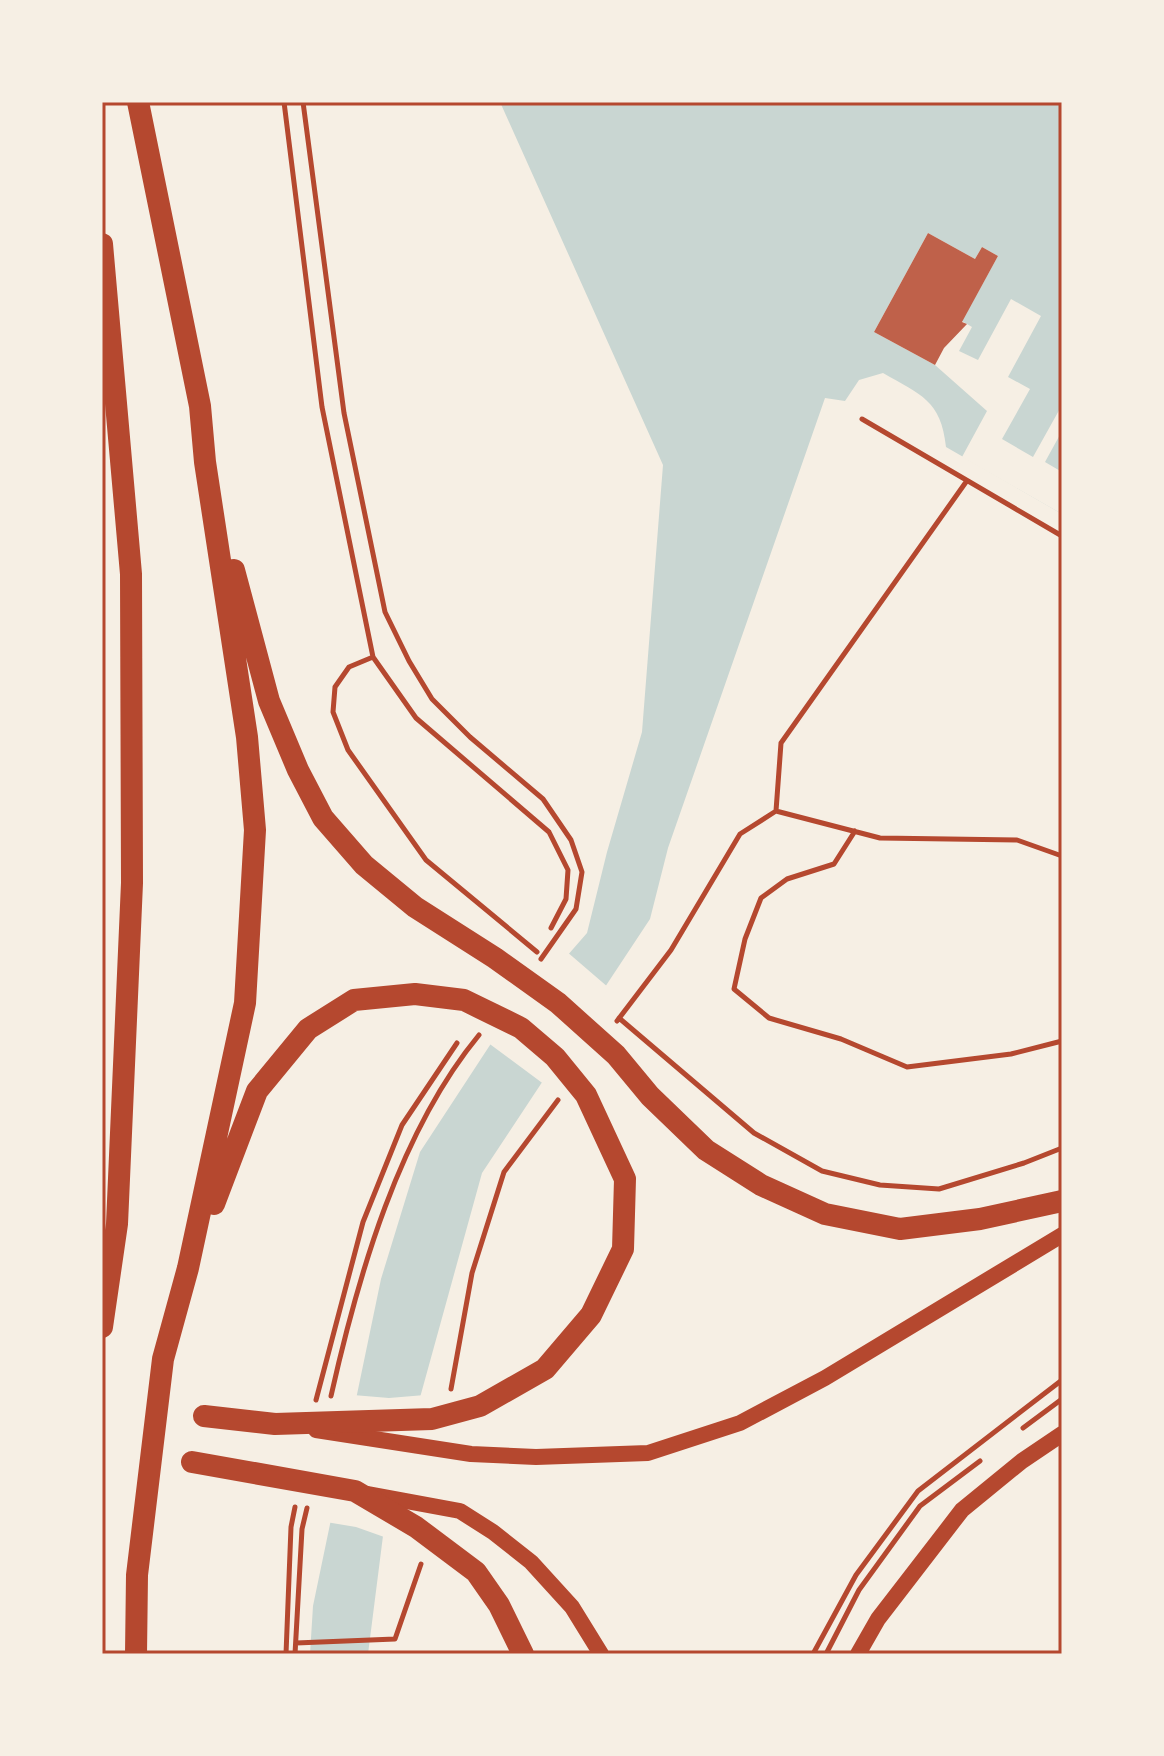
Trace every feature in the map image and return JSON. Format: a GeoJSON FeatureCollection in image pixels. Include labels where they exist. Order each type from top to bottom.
{"type":"FeatureCollection","features":[{"type":"Feature","properties":{"kind":"highway"},"geometry":{"type":"LineString","coordinates":[[136,1654],[137,1575],[163,1359],[188,1268],[245,1003],[255,830],[247,737],[205,462],[200,406],[138,102]]}},
{"type":"Feature","properties":{"kind":"highway"},"geometry":{"type":"LineString","coordinates":[[102,244],[131,574],[132,883],[117,1224],[102,1327]]}},
{"type":"Feature","properties":{"kind":"highway"},"geometry":{"type":"LineString","coordinates":[[205,462],[269,701],[298,770],[323,818],[364,865],[415,907],[558,1003],[616,1055],[650,1096],[706,1150],[761,1185],[825,1214],[900,1229],[980,1219],[1062,1201]]}},
{"type":"Feature","properties":{"kind":"highway"},"geometry":{"type":"LineString","coordinates":[[188,1268],[257,1091],[308,1029],[354,1000],[415,994],[464,1000],[521,1028],[555,1057],[586,1095],[625,1179],[623,1249],[591,1315],[545,1369],[480,1406],[432,1419],[275,1424],[204,1416]]}},
{"type":"Feature","properties":{"kind":"highway"},"geometry":{"type":"LineString","coordinates":[[192,1462],[355,1491],[416,1527],[476,1572],[499,1605],[523,1654]]}},
{"type":"Feature","properties":{"kind":"main road"},"geometry":{"type":"LineString","coordinates":[[275,1424],[471,1454],[536,1457],[648,1453],[740,1423],[825,1378],[1062,1235]]}},
{"type":"Feature","properties":{"kind":"main road"},"geometry":{"type":"LineString","coordinates":[[858,1654],[878,1619],[962,1510],[1022,1461],[1062,1434]]}},
{"type":"Feature","properties":{"kind":"main road"},"geometry":{"type":"LineString","coordinates":[[355,1491],[460,1511],[493,1532],[531,1562],[572,1607],[601,1654]]}},
{"type":"Feature","properties":{"kind":"path"},"geometry":{"type":"LineString","coordinates":[[284,102],[322,407],[373,657],[416,718],[549,832],[568,870],[566,899],[551,928]]}},
{"type":"Feature","properties":{"kind":"path"},"geometry":{"type":"LineString","coordinates":[[862,419],[1062,536]]}},
{"type":"Feature","properties":{"kind":"path"},"geometry":{"type":"LineString","coordinates":[[776,811],[781,743],[966,482]]}},
{"type":"Feature","properties":{"kind":"path"},"geometry":{"type":"LineString","coordinates":[[373,657],[349,667],[335,687],[333,712],[348,750],[426,860],[553,964]]}},
{"type":"Feature","properties":{"kind":"path"},"geometry":{"type":"LineString","coordinates":[[855,831],[834,864],[787,879],[761,898],[745,939],[734,989],[769,1018],[841,1039],[907,1067],[1011,1054],[1062,1041]]}},
{"type":"Feature","properties":{"kind":"path"},"geometry":{"type":"LineString","coordinates":[[613,1013],[754,1133],[822,1171],[880,1185],[939,1189],[1062,1148]]}},
{"type":"Feature","properties":{"kind":"path"},"geometry":{"type":"LineString","coordinates":[[314,1413],[363,1222],[402,1125],[457,1043]]}},
{"type":"Feature","properties":{"kind":"path"},"geometry":{"type":"LineString","coordinates":[[813,1654],[856,1575],[918,1491],[1062,1380]]}},
{"type":"Feature","properties":{"kind":"path"},"geometry":{"type":"LineString","coordinates":[[286,1654],[291,1527],[297,1498]]}},
{"type":"Feature","properties":{"kind":"path"},"geometry":{"type":"LineString","coordinates":[[296,1643],[380,1639]]}},
{"type":"Feature","properties":{"kind":"shaded area"},"geometry":{"type":"Polygon","coordinates":[[[500,102],[1062,102],[1062,514],[946,447],[934,409],[918,394],[883,373],[859,380],[845,401],[825,398],[668,848],[650,919],[482,1173],[384,1528],[368,1654],[310,1654],[313,1606],[381,1279],[420,1152],[492,1042],[587,933],[642,732],[663,465],[500,102]]]}},
{"type":"Feature","properties":{"kind":"pier"},"geometry":{"type":"Polygon","coordinates":[[[928,233],[975,259],[982,247],[998,256],[962,321],[972,327],[959,351],[978,360],[1011,299],[1041,316],[1008,377],[1030,389],[1002,439],[1033,457],[1062,405],[1062,431],[1045,462],[1062,472],[1062,514],[962,457],[987,411],[935,365],[874,332],[928,233]]]}},
{"type":"Feature","properties":{"kind":"pier"},"geometry":{"type":"Polygon","coordinates":[[[566,951],[609,988],[545,1085],[487,1042],[566,951]]]}},
{"type":"Feature","properties":{"kind":"pier"},"geometry":{"type":"Polygon","coordinates":[[[353,1395],[389,1398],[425,1395],[387,1538],[356,1527],[326,1522],[353,1395]]]}},
{"type":"Feature","properties":{"kind":"building"},"geometry":{"type":"Polygon","coordinates":[[[928,233],[975,259],[982,247],[998,256],[962,322],[967,324],[944,348],[935,365],[874,332],[928,233]]]}}]}
